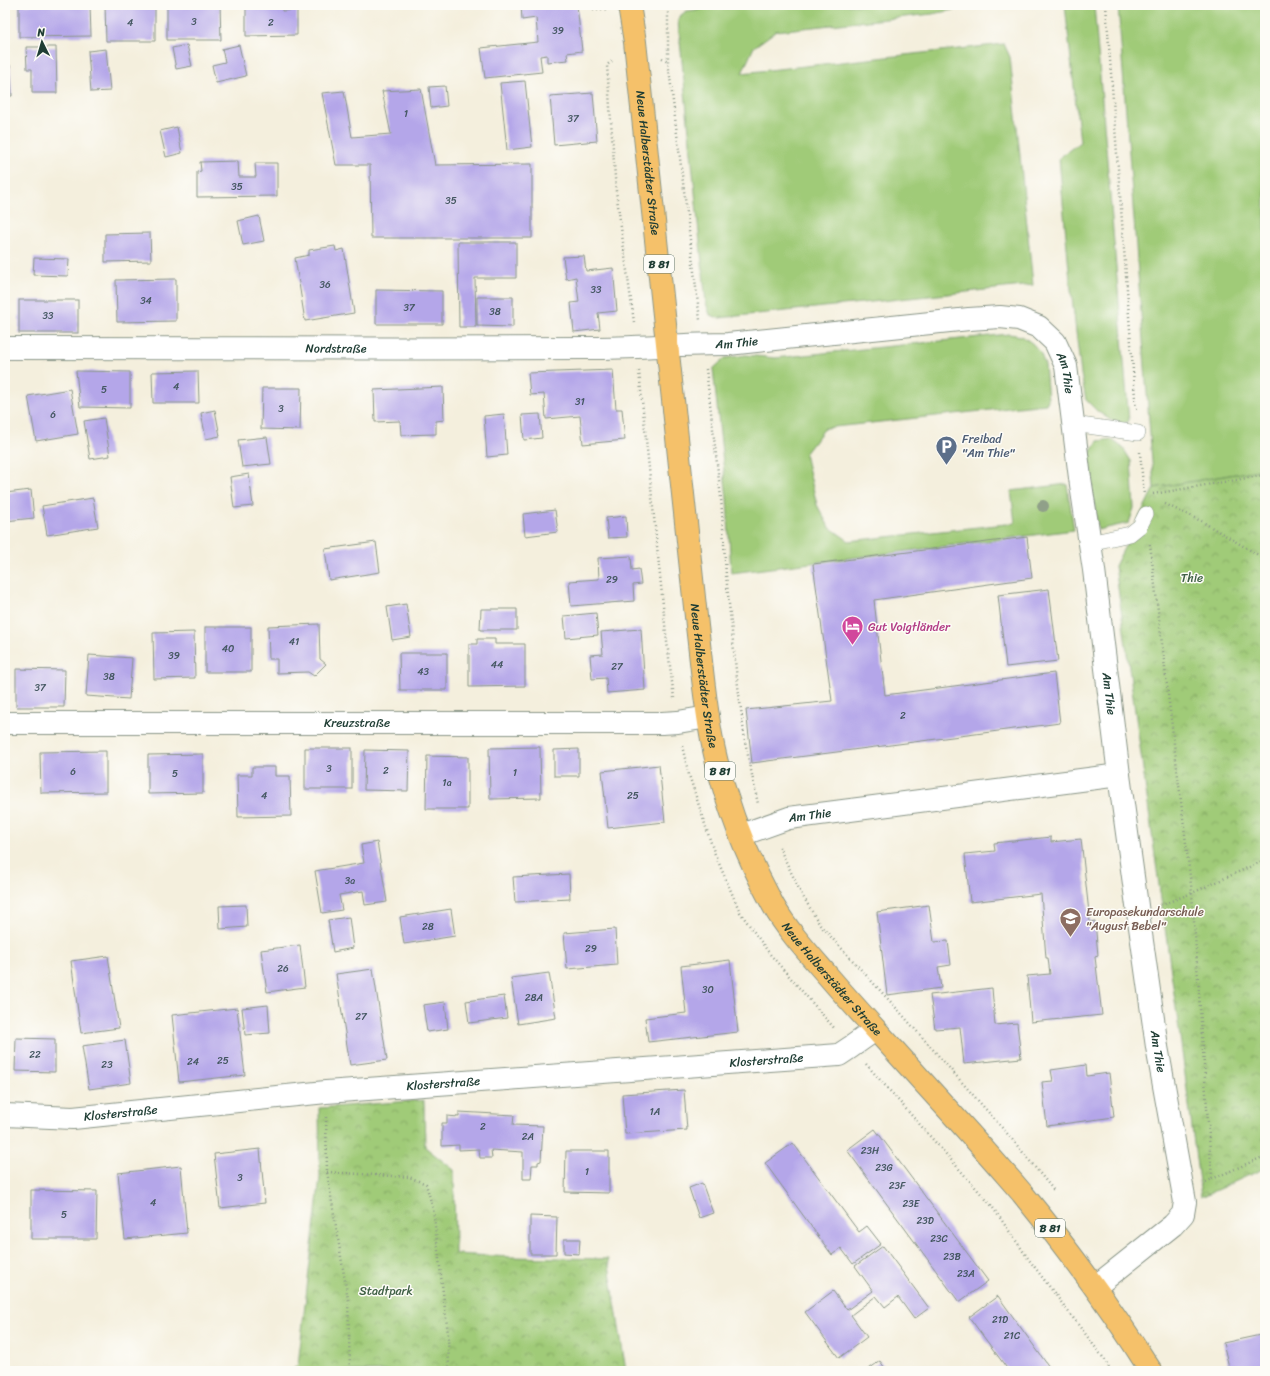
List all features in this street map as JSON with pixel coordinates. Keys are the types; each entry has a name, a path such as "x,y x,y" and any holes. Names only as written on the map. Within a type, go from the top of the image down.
{"main road":[{"name":"Neue Halberstädter Straße","path":"629,5 636,49 708,717 715,751 726,791 741,835 756,870 776,909 794,935 874,1030 922,1081 1021,1192 1095,1287 1128,1334 1151,1371"}],"street":[{"name":"Am Thie","path":"668,346 703,343 728,344 1000,317 1019,319 1039,327 1055,342 1066,366 1119,775 1157,1047 1185,1202 1182,1214 1173,1225 1095,1287"},
{"name":"Nordstraße","path":"5,348 415,349 637,348 668,346"},
{"name":"Kreuzstraße","path":"5,723 678,722 708,717"},
{"name":"Am Thie","path":"741,835 789,818 1119,775"},
{"name":"Klosterstraße","path":"5,1115 73,1118 326,1092 839,1055 852,1048 874,1030"}],"lane":[{"path":"1073,424 1138,433"},
{"path":"1090,544 1130,534 1140,526 1146,514"}],"path":[{"path":"675,5 668,8 668,61 721,498 726,575 736,670 745,740 758,805 801,893 820,925 899,1011 1012,1139 1058,1197"},
{"path":"1106,5 1138,433 1146,514 1192,893 1212,1179"},
{"path":"608,64 616,191 637,348 666,634 684,757 714,852 740,912 769,953 991,1205 1030,1261 1105,1360 1111,1371"},
{"path":"1152,494 1265,475"},
{"path":"1158,502 1201,521 1265,559"},
{"path":"1138,913 1192,893 1265,860"},
{"path":"326,1092 327,1172 348,1298 350,1371"},
{"path":"1183,1193 1265,1156"},
{"path":"327,1172 409,1177 426,1184 433,1209 448,1334 449,1371"}],"green space":[{"path":"729,5 979,5 932,14 776,31 754,47 742,73 1004,44 1010,57 1033,285 719,318 710,315 706,303 678,21 681,15 687,11"},
{"path":"1065,5 1094,5 1129,421 1123,424 1112,421 1097,411 1086,400 1081,374 1070,281 1059,158 1080,142"},
{"path":"1118,5 1265,5 1265,469 1154,488"},
{"path":"1009,334 1022,336 1033,344 1040,352 1045,365 1048,400 1046,404 825,428 805,454 817,505 829,527 849,541 1015,523 1011,491 1067,484 1074,530 731,573 727,499 713,369 725,358 746,355 775,358"},
{"path":"1111,439 1123,448 1131,461 1134,508 1129,523 1098,530 1088,462 1089,454 1098,441"},
{"name":"Thie","path":"1265,469 1265,1168 1201,1197 1115,566 1154,488"},
{"name":"Stadtpark","path":"424,1100 425,1147 454,1170 455,1254 608,1259 626,1371 291,1371 298,1365 320,1177 319,1108"}],"building":[{"path":"19,5 90,5 91,36 19,37"},
{"path":"105,5 155,5 155,41 106,41"},
{"path":"167,5 220,5 221,40 167,40"},
{"path":"246,5 282,5 282,11 297,10 297,35 246,36"},
{"path":"521,5 577,5 582,51 567,53 568,60 547,62 547,55 540,56 542,72 485,78 481,48 538,42 536,18 522,20"},
{"path":"187,45 192,66 176,69 172,48"},
{"path":"239,45 246,76 216,83 212,65 225,62 222,49"},
{"path":"26,47 56,47 57,93 32,93 32,69 27,69"},
{"path":"106,49 110,91 91,92 88,51"},
{"path":"5,65 10,65 12,96 5,96"},
{"path":"525,81 532,147 507,150 500,83"},
{"path":"445,86 447,106 431,108 429,87"},
{"path":"421,89 435,165 532,164 532,238 371,238 370,165 336,165 322,93 344,91 352,137 391,134 382,91"},
{"path":"593,93 597,141 554,145 550,96"},
{"path":"177,127 182,153 166,157 160,131"},
{"path":"238,161 239,177 256,177 255,163 277,163 277,196 197,197 197,172 201,171 200,162"},
{"path":"259,216 264,241 243,245 238,221"},
{"path":"150,233 151,261 105,262 105,234"},
{"path":"458,242 516,242 516,278 475,278 476,327 459,327"},
{"path":"335,246 336,251 344,249 354,313 305,321 295,258 309,255 309,250"},
{"path":"584,256 586,271 613,268 617,311 598,313 600,329 574,332 571,303 579,302 576,277 566,279 563,257"},
{"path":"34,258 69,259 68,276 33,275"},
{"path":"176,279 176,321 117,322 116,280"},
{"path":"376,290 442,291 442,324 376,324"},
{"path":"477,297 513,297 513,327 477,326"},
{"path":"19,300 78,300 78,333 19,333"},
{"path":"613,370 616,409 622,409 625,440 583,444 580,416 546,419 544,394 530,395 528,373"},
{"path":"76,371 130,372 130,408 80,407"},
{"path":"198,371 199,403 153,403 152,372"},
{"path":"443,387 444,420 436,421 436,434 401,435 400,421 375,422 374,390"},
{"path":"262,388 301,388 300,430 261,429"},
{"path":"70,389 78,434 36,441 28,396"},
{"path":"215,410 220,436 206,439 201,413"},
{"path":"504,414 507,455 487,457 484,416"},
{"path":"540,414 542,438 524,440 522,415"},
{"path":"104,418 110,456 90,459 84,421"},
{"path":"267,437 271,464 242,467 238,440"},
{"path":"249,474 253,506 234,508 230,477"},
{"path":"31,490 34,518 5,521 5,493"},
{"path":"93,498 98,527 47,535 42,506"},
{"path":"555,510 558,532 525,536 523,514"},
{"path":"626,516 627,537 608,538 606,518"},
{"path":"1027,537 1032,578 874,600 885,695 1054,673 1060,723 752,763 746,710 832,701 813,564"},
{"path":"376,542 380,572 329,580 325,549"},
{"path":"631,556 632,570 639,569 641,584 633,585 634,601 571,606 569,581 599,579 598,558"},
{"path":"1049,589 1058,661 1006,667 998,595"},
{"path":"406,604 411,637 392,640 387,607"},
{"path":"481,609 517,609 517,630 480,630"},
{"path":"596,613 598,635 566,638 564,616"},
{"path":"319,624 320,659 326,664 314,676 308,672 277,673 277,659 269,659 268,626"},
{"path":"205,627 251,627 251,672 205,672"},
{"path":"641,629 645,690 607,693 606,678 592,679 590,655 603,654 601,632"},
{"path":"194,632 195,678 154,679 153,633"},
{"path":"477,639 495,639 495,644 525,644 525,686 469,687 469,644 477,644"},
{"path":"399,653 447,653 447,690 400,690"},
{"path":"89,655 132,658 129,699 86,696"},
{"path":"16,669 65,670 64,707 16,707"},
{"path":"540,747 541,798 490,799 489,748"},
{"path":"305,748 352,748 352,789 305,789"},
{"path":"579,749 579,776 554,776 554,750"},
{"path":"365,750 409,751 408,791 364,790"},
{"path":"106,751 106,792 41,793 40,752"},
{"path":"203,754 203,793 148,794 148,755"},
{"path":"427,756 468,757 468,809 426,809"},
{"path":"659,765 665,822 608,828 602,771"},
{"path":"252,767 275,767 275,776 290,776 291,816 238,817 237,775 252,775"},
{"name":"Europasekundarschule \"August Bebel\"","path":"1051,837 1051,842 1081,839 1090,922 1095,921 1098,956 1095,957 1102,1015 1031,1022 1027,976 1050,974 1048,958 1046,958 1041,894 970,902 965,854 995,851 994,843"},
{"path":"377,842 387,902 365,905 363,891 339,895 342,910 322,913 315,871 364,863 361,845"},
{"path":"569,874 570,899 515,902 513,877"},
{"path":"246,905 247,927 220,929 219,906"},
{"path":"929,905 934,942 948,941 951,965 938,967 941,988 887,995 877,912"},
{"path":"451,909 455,936 404,944 400,917"},
{"path":"349,917 353,948 333,952 328,920"},
{"path":"615,929 617,965 567,969 564,933"},
{"path":"300,945 305,987 267,992 261,950"},
{"path":"108,956 119,1028 81,1033 71,961"},
{"path":"730,960 738,1032 648,1042 645,1018 686,1013 681,966"},
{"path":"373,969 387,1060 350,1065 336,974"},
{"path":"549,973 556,1018 518,1024 511,978"},
{"path":"992,988 995,1025 1017,1023 1021,1058 964,1064 960,1027 935,1029 930,995"},
{"path":"504,996 507,1018 469,1023 466,1001"},
{"path":"445,1002 448,1029 427,1032 423,1005"},
{"path":"268,1005 270,1033 245,1035 242,1008"},
{"path":"237,1008 245,1075 179,1082 172,1015"},
{"path":"16,1038 55,1039 55,1072 15,1071"},
{"path":"125,1040 131,1083 89,1089 82,1046"},
{"path":"1086,1065 1087,1076 1109,1073 1114,1117 1047,1126 1042,1082 1053,1081 1051,1070"},
{"path":"684,1090 687,1130 625,1134 622,1094"},
{"path":"459,1112 514,1115 513,1125 543,1126 541,1161 538,1162 538,1165 532,1165 531,1179 523,1179 523,1152 491,1150 492,1158 480,1158 479,1149 459,1150 459,1145 442,1146 442,1123 447,1123 447,1116 459,1117"},
{"path":"875,1129 988,1281 959,1302 847,1150"},
{"path":"793,1143 859,1232 867,1226 881,1244 853,1264 841,1248 832,1255 765,1163"},
{"path":"260,1149 265,1203 220,1208 214,1154"},
{"path":"566,1151 609,1151 609,1193 565,1192"},
{"path":"181,1166 187,1233 125,1239 118,1173"},
{"path":"702,1183 713,1213 699,1218 689,1188"},
{"path":"31,1190 97,1191 96,1239 31,1239"},
{"path":"530,1216 557,1217 556,1254 530,1254"},
{"path":"564,1239 580,1239 579,1254 564,1253"},
{"path":"883,1246 929,1308 914,1319 898,1297 885,1307 876,1296 851,1315 867,1337 839,1358 805,1312 833,1291 847,1310 873,1291 855,1266"},
{"path":"998,1296 1052,1371 1009,1371 969,1317"},
{"path":"1265,1334 1265,1371 1230,1371 1223,1343"},
{"path":"880,1361 887,1371 866,1371"}],"place":[{"name":"Freibad \"Am Thie\"","path":"947,466"},
{"name":"Gut Voigtländer","path":"852,646"},
{"name":"Europasekundarschule \"August Bebel\"","path":"1070,938"}]}
